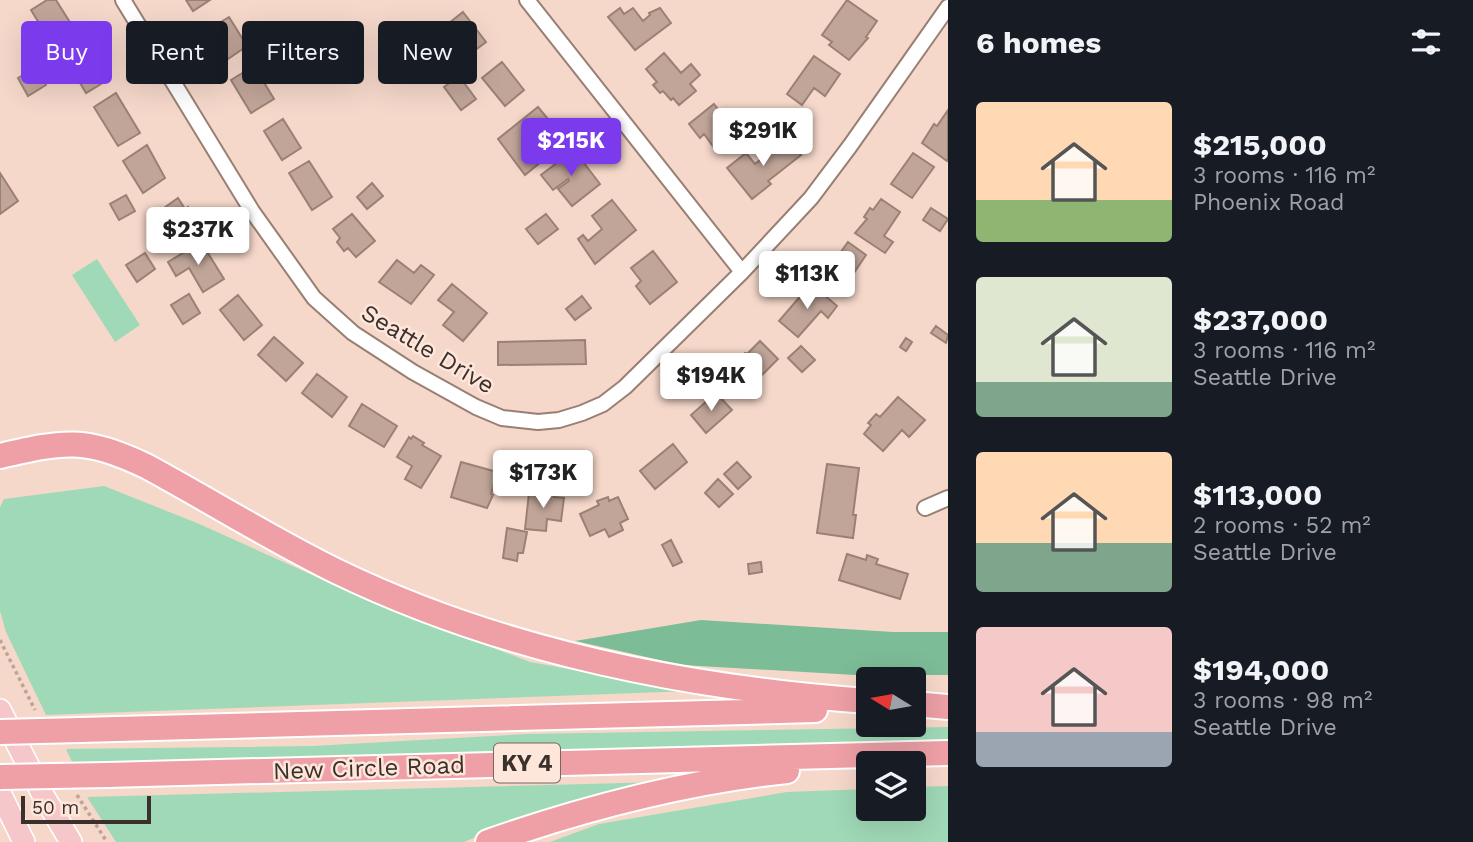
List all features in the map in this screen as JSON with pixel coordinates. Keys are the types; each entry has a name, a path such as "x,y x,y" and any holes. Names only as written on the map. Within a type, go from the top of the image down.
{"highway":[{"path":"0,456 56,443 99,447 167,477 335,570 445,617 643,673 798,696 856,700"},
{"path":"0,468 39,447"},
{"path":"926,706 948,707"},
{"name":"New Circle Road","path":"0,732 856,709"},
{"path":"488,842 577,814 680,788 750,775 948,754"},
{"name":"New Circle Road","path":"0,777 948,754"}],"main road":[{"path":"0,710 43,795 71,842"},
{"path":"0,793 24,842"}],"street":[{"name":"Seattle Drive","path":"123,0 253,211 314,298 353,333 413,372 476,407 502,418 538,422 559,420 603,404 625,387 742,272 811,198 948,7"},
{"path":"527,0 742,272"},
{"path":"925,508 948,498"}],"green space":[{"path":"97,259 140,325 115,342 72,275"},
{"path":"104,486 197,523 368,600 530,662 691,691 46,715 6,632 0,611 0,507 4,499"},
{"path":"701,620 893,632 948,632 948,675 926,675 926,667 856,667 855,675 682,665 575,641"},
{"path":"926,727 948,727 948,743 74,766 66,749 313,746 526,734 856,729 856,737 926,737"},
{"path":"663,782 498,828 464,842 116,842 87,797"},
{"path":"948,786 948,842 550,842 599,824 787,792 856,789 856,821 926,821 926,787"}],"building":[{"path":"47,0 56,0 69,21 38,21 31,10"},
{"path":"186,0 210,0 193,11"},
{"path":"847,0 877,21 866,37 868,38 849,60 829,45 832,42 822,35"},
{"path":"620,8 624,14 633,8 643,21 649,13 660,8 671,23 635,50 608,17"},
{"path":"463,12 470,21 452,21"},
{"path":"229,17 242,38 242,49 228,59 228,21 222,21"},
{"path":"477,30 486,42 477,49"},
{"path":"664,53 681,73 691,64 700,75 690,84 696,91 679,105 663,91 660,93 653,85 657,82 646,69"},
{"path":"814,56 840,74 825,96 814,88 802,105 787,94"},
{"path":"502,62 524,90 505,106 482,78"},
{"path":"242,73 242,84 265,84 274,99 251,113 231,80"},
{"path":"21,84 45,84 46,85 28,96"},
{"path":"81,84 101,84 86,93"},
{"path":"448,84 465,84 476,99 461,110 444,87"},
{"path":"116,93 140,133 118,146 94,107"},
{"path":"714,104 742,139 726,152 720,145 715,149 704,134 700,138 689,124"},
{"path":"538,107 567,142 547,158 530,136 525,140 542,161 525,175 498,139"},
{"path":"948,110 947,161 922,143 934,124 937,126"},
{"path":"283,119 301,148 282,160 264,131"},
{"path":"787,138 801,155 768,181 771,184 752,199 727,168 746,153 755,164"},
{"path":"147,145 165,178 143,193 123,161"},
{"path":"574,150 600,184 572,206 558,189 569,181 568,179 553,190 541,175"},
{"path":"913,153 934,167 912,198 891,184"},
{"path":"309,161 332,197 312,210 289,173"},
{"path":"0,173 18,201 0,214"},
{"path":"372,183 383,196 367,209 357,197"},
{"path":"126,195 135,211 119,220 110,204"},
{"path":"178,198 185,209 188,207 197,225 174,239 157,213"},
{"path":"881,199 900,212 884,236 893,242 885,253 855,233 867,219 864,217 870,208 873,210"},
{"path":"612,200 636,230 595,264 578,239 583,235 588,241 602,229 592,216"},
{"path":"931,208 948,219 940,231 923,220"},
{"path":"352,214 375,241 356,257 348,248 344,251 337,242 340,238 333,229"},
{"path":"546,214 558,229 538,244 526,229"},
{"path":"201,242 224,279 203,292 189,268 176,276 168,262"},
{"path":"848,242 866,255 845,286 826,273"},
{"path":"653,251 677,282 650,304 636,286 641,281 631,268"},
{"path":"145,253 155,269 137,282 126,265"},
{"path":"397,260 414,273 421,265 434,275 411,304 379,282"},
{"path":"452,284 487,313 463,341 443,325 454,312 438,300"},
{"path":"816,288 837,306 828,318 821,311 798,337 779,321 804,292 809,296"},
{"path":"189,294 200,313 183,324 171,305"},
{"path":"238,295 262,325 244,340 220,310"},
{"path":"582,296 591,308 575,320 566,309"},
{"path":"936,326 948,335 946,343 931,333"},
{"path":"274,337 303,363 286,381 258,355"},
{"path":"906,338 912,342 906,351 900,347"},
{"path":"585,340 586,364 498,365 498,342"},
{"path":"760,341 778,359 739,398 721,380 745,353"},
{"path":"801,346 815,360 802,372 788,358"},
{"path":"317,374 347,397 332,417 302,393"},
{"path":"716,393 732,410 706,433 691,415"},
{"path":"898,397 925,420 909,437 902,430 883,451 864,434 871,425 868,423 876,414 880,417"},
{"path":"362,404 397,426 384,447 349,426"},
{"path":"413,436 441,456 421,488 405,479 412,466 397,457 409,437 411,439"},
{"path":"673,444 687,462 655,489 640,471"},
{"path":"461,462 497,472 491,494 493,495 487,508 451,497"},
{"path":"737,462 751,477 738,489 724,474"},
{"path":"827,464 859,468 853,538 817,533"},
{"path":"718,479 733,494 719,507 705,493"},
{"path":"541,490 555,491 554,497 564,498 561,521 547,519 546,531 525,529 529,493 540,495"},
{"path":"608,497 609,501 618,497 628,519 620,523 623,530 609,537 605,529 590,536 580,514 599,505 597,501"},
{"path":"507,528 527,532 523,553 518,553 517,561 503,558"},
{"path":"671,540 682,562 673,566 662,545"},
{"path":"847,554 866,560 867,555 878,559 876,564 908,574 900,599 839,580"},
{"path":"761,562 762,572 749,574 748,564"}]}
